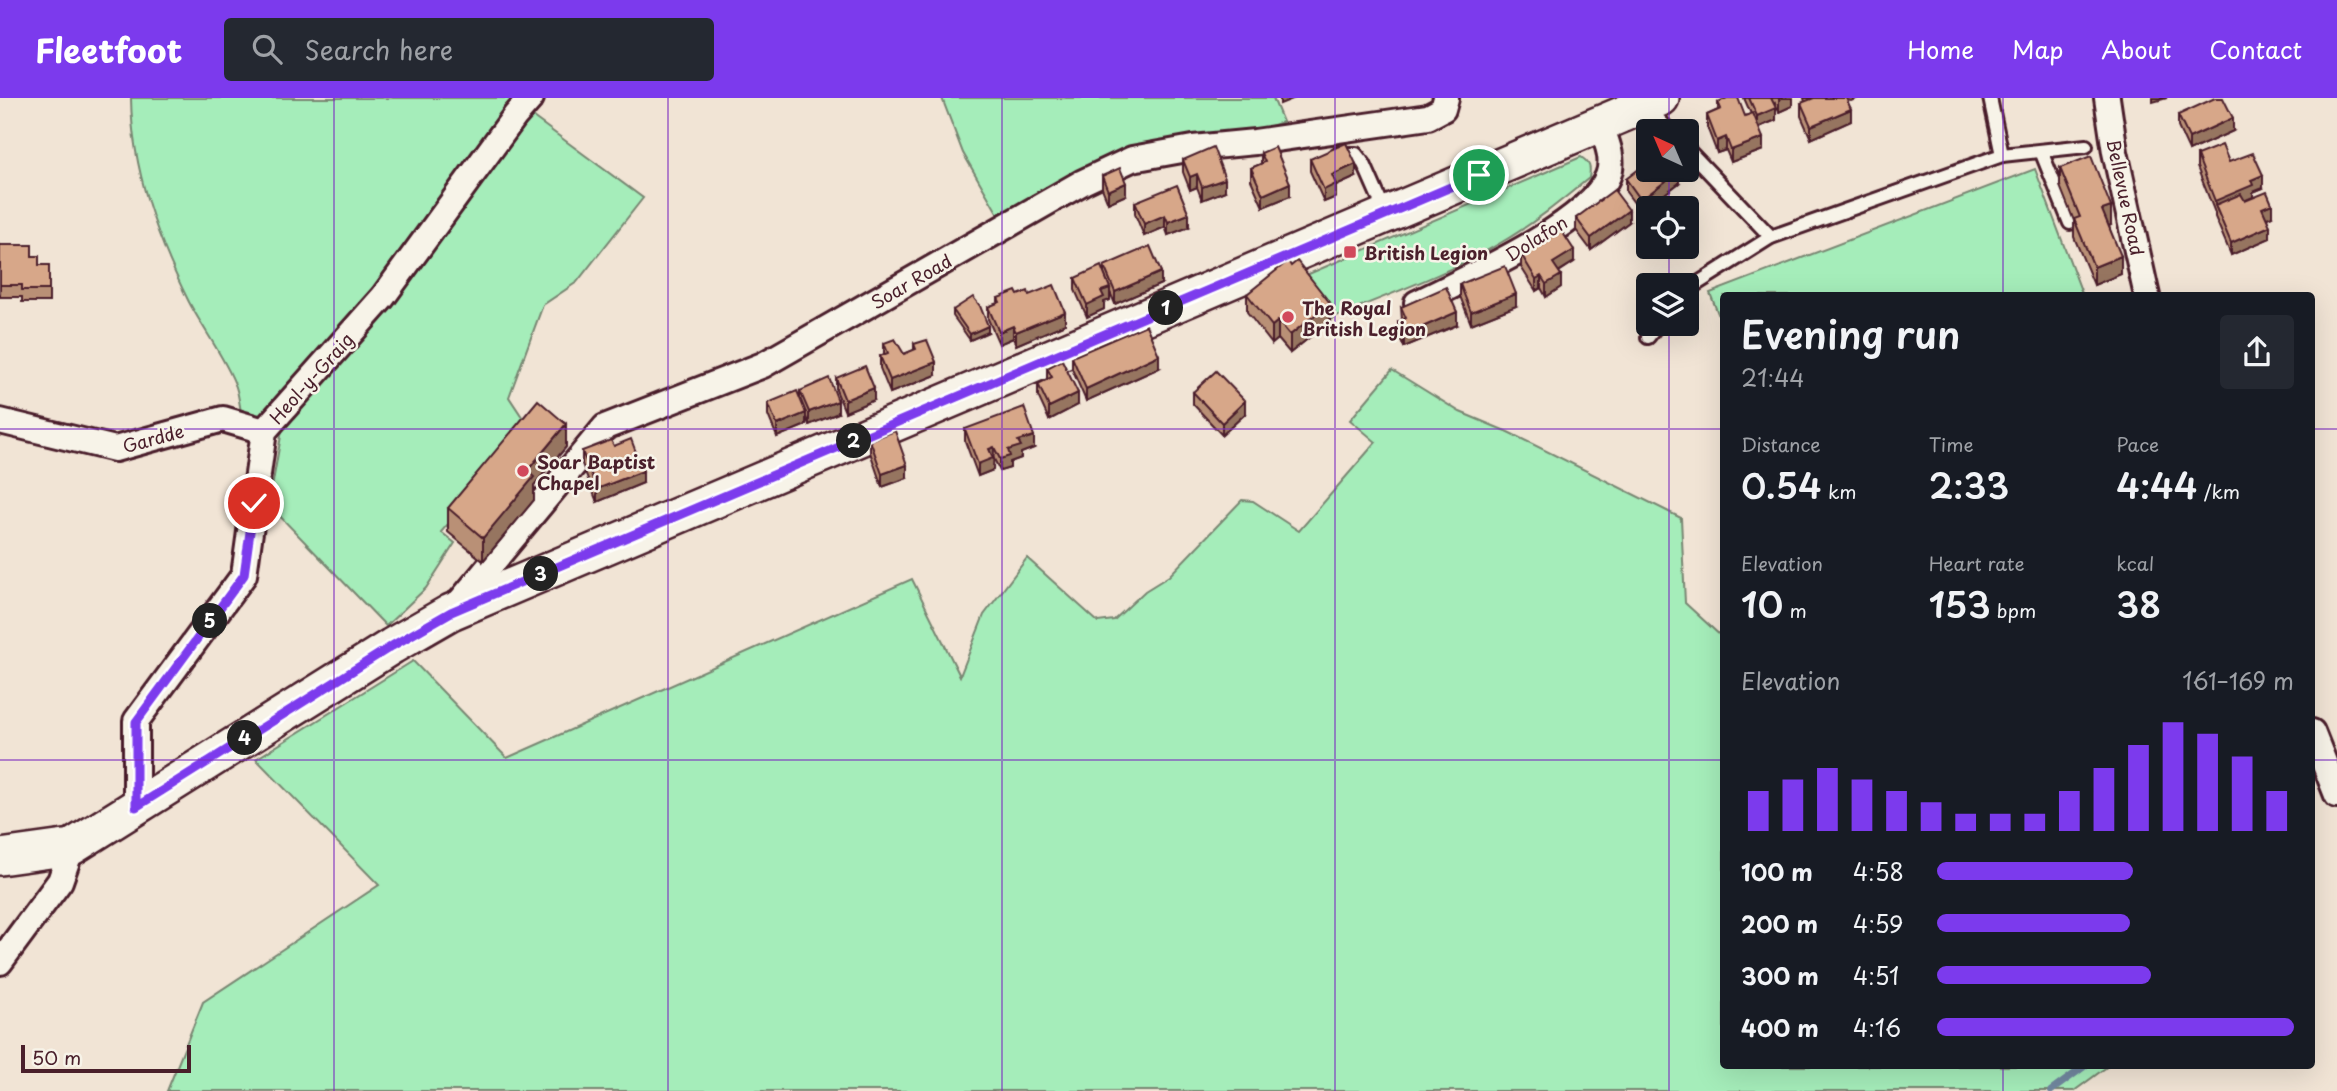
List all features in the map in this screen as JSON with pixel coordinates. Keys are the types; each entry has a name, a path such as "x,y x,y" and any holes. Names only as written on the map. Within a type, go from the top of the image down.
{"main road":[{"path":"0,857 72,847 392,646 451,612 1653,102"}],"street":[{"name":"Heol-y-Graig","path":"136,807 136,722 244,575 264,431 389,302 515,116 531,98"},
{"name":"Soar Road","path":"451,612 605,427 763,365 1083,182 1132,159 1193,148 1255,142 1428,117 1443,109 1446,98"},
{"name":"Bellevue Road","path":"2107,98 2115,152 2146,292"},
{"name":"Dolafon","path":"1404,310 1515,252 1562,224 1597,196 1609,174 1610,152 1600,124"},
{"name":"Gardde","path":"0,421 115,449 223,419 264,431"},
{"path":"2315,740 2337,795"},
{"path":"0,962 60,881 72,847"}],"lane":[{"path":"1990,98 2001,155"},
{"path":"1653,102 1663,119"},
{"path":"1699,283 1772,237 2001,155 2087,146"},
{"path":"2040,151 2070,223"},
{"path":"1320,160 1342,153 1356,153 1364,164 1386,215"},
{"path":"1699,161 1772,237"}],"green space":[{"path":"131,98 517,98 374,292 260,420 242,418 232,377 189,302 167,253 141,177 132,125"},
{"path":"942,98 1273,98 1283,122 1069,181 998,214 963,153"},
{"path":"529,114 643,198 577,282 543,305 509,397 530,429 441,532 455,543 426,588 386,626 269,505 282,430 394,299"},
{"path":"1581,157 1589,166 1589,178 1513,235 1462,264 1330,321 1297,279"},
{"path":"2035,169 2081,292 1720,292 1720,319 1710,293"},
{"path":"1392,370 1460,412 1508,432 1681,518 1685,603 1720,635 1720,1069 2104,1069 2074,1091 167,1091 203,1002 379,885 256,759 413,661 507,758 912,579 960,676 984,615 1027,558 1098,622 1114,620 1145,591 1169,576 1242,500 1253,501 1299,531 1376,442 1350,420"}],"building":[{"path":"1727,98 1738,98 1745,116 1753,113 1763,138 1731,150 1726,137 1717,141 1707,115 1721,109 1718,102"},
{"path":"1749,98 1771,98 1776,108 1757,116"},
{"path":"1814,98 1846,98 1851,109 1811,126 1801,103"},
{"path":"2215,98 2223,98 2233,118 2189,138 2178,115"},
{"path":"1346,143 1356,164 1332,175 1336,184 1324,190 1310,159"},
{"path":"2222,145 2229,162 2253,153 2263,175 2251,180 2253,185 2215,201 2197,155"},
{"path":"1213,147 1225,179 1202,187 1197,174 1190,177 1183,160"},
{"path":"1275,147 1290,183 1263,195 1251,168 1265,162 1261,153"},
{"path":"2091,156 2111,207 2102,210 2121,256 2094,267 2074,219 2080,217 2060,168"},
{"path":"1120,168 1126,183 1108,191 1102,176"},
{"path":"1636,171 1636,182 1665,182 1646,196 1638,196 1626,179"},
{"path":"1177,185 1189,214 1168,222 1165,215 1144,224 1135,202"},
{"path":"1614,190 1629,210 1591,238 1576,218"},
{"path":"2267,192 2272,204 2262,208 2270,226 2231,243 2215,205 2241,194 2245,201"},
{"path":"1561,230 1574,250 1553,263 1561,275 1546,284 1541,276 1536,279 1521,254"},
{"path":"0,245 32,245 32,256 39,256 39,265 49,265 49,290 22,290 22,285 0,285"},
{"path":"1150,246 1161,272 1115,292 1104,266"},
{"path":"1288,261 1291,266 1297,261 1330,303 1290,335 1278,321 1272,326 1247,294"},
{"path":"1101,266 1110,288 1101,291 1104,297 1087,305 1075,278"},
{"path":"1505,266 1516,294 1471,312 1460,284"},
{"path":"1054,285 1065,312 1016,332 1013,326 999,332 988,307 1000,302 998,298 1016,291 1018,295 1028,291 1029,295"},
{"path":"1446,287 1457,312 1404,335 1398,322 1406,318 1401,307"},
{"path":"973,297 988,326 970,334 953,310"},
{"path":"1146,325 1159,355 1086,389 1072,357"},
{"path":"895,339 904,354 916,349 914,344 927,340 936,362 890,380 880,356 888,353 884,343"},
{"path":"1062,360 1078,393 1049,407 1038,384 1052,377 1047,368"},
{"path":"865,366 874,388 845,400 836,378"},
{"path":"1216,371 1245,401 1222,423 1193,392"},
{"path":"829,378 838,401 809,412 800,391"},
{"path":"797,391 806,413 777,425 768,403"},
{"path":"538,400 566,424 527,471 534,477 483,538 448,508"},
{"path":"1024,407 1034,436 1018,441 1021,446 1008,450 1010,456 1000,459 994,447 989,449 993,458 978,464 965,429"},
{"path":"895,431 907,465 882,474 870,440"},
{"path":"631,439 643,471 597,489 582,451 611,440 614,446"}],"waterway":[{"path":"2051,1091 2081,1069"}],"place":[{"name":"British Legion","path":"1350,252"},
{"name":"The Royal British Legion","path":"1288,317"},
{"name":"Soar Baptist Chapel","path":"523,471"}],"route":[{"path":"254,503 244,575 136,722 136,807 392,646 451,612 1479,175"}]}
